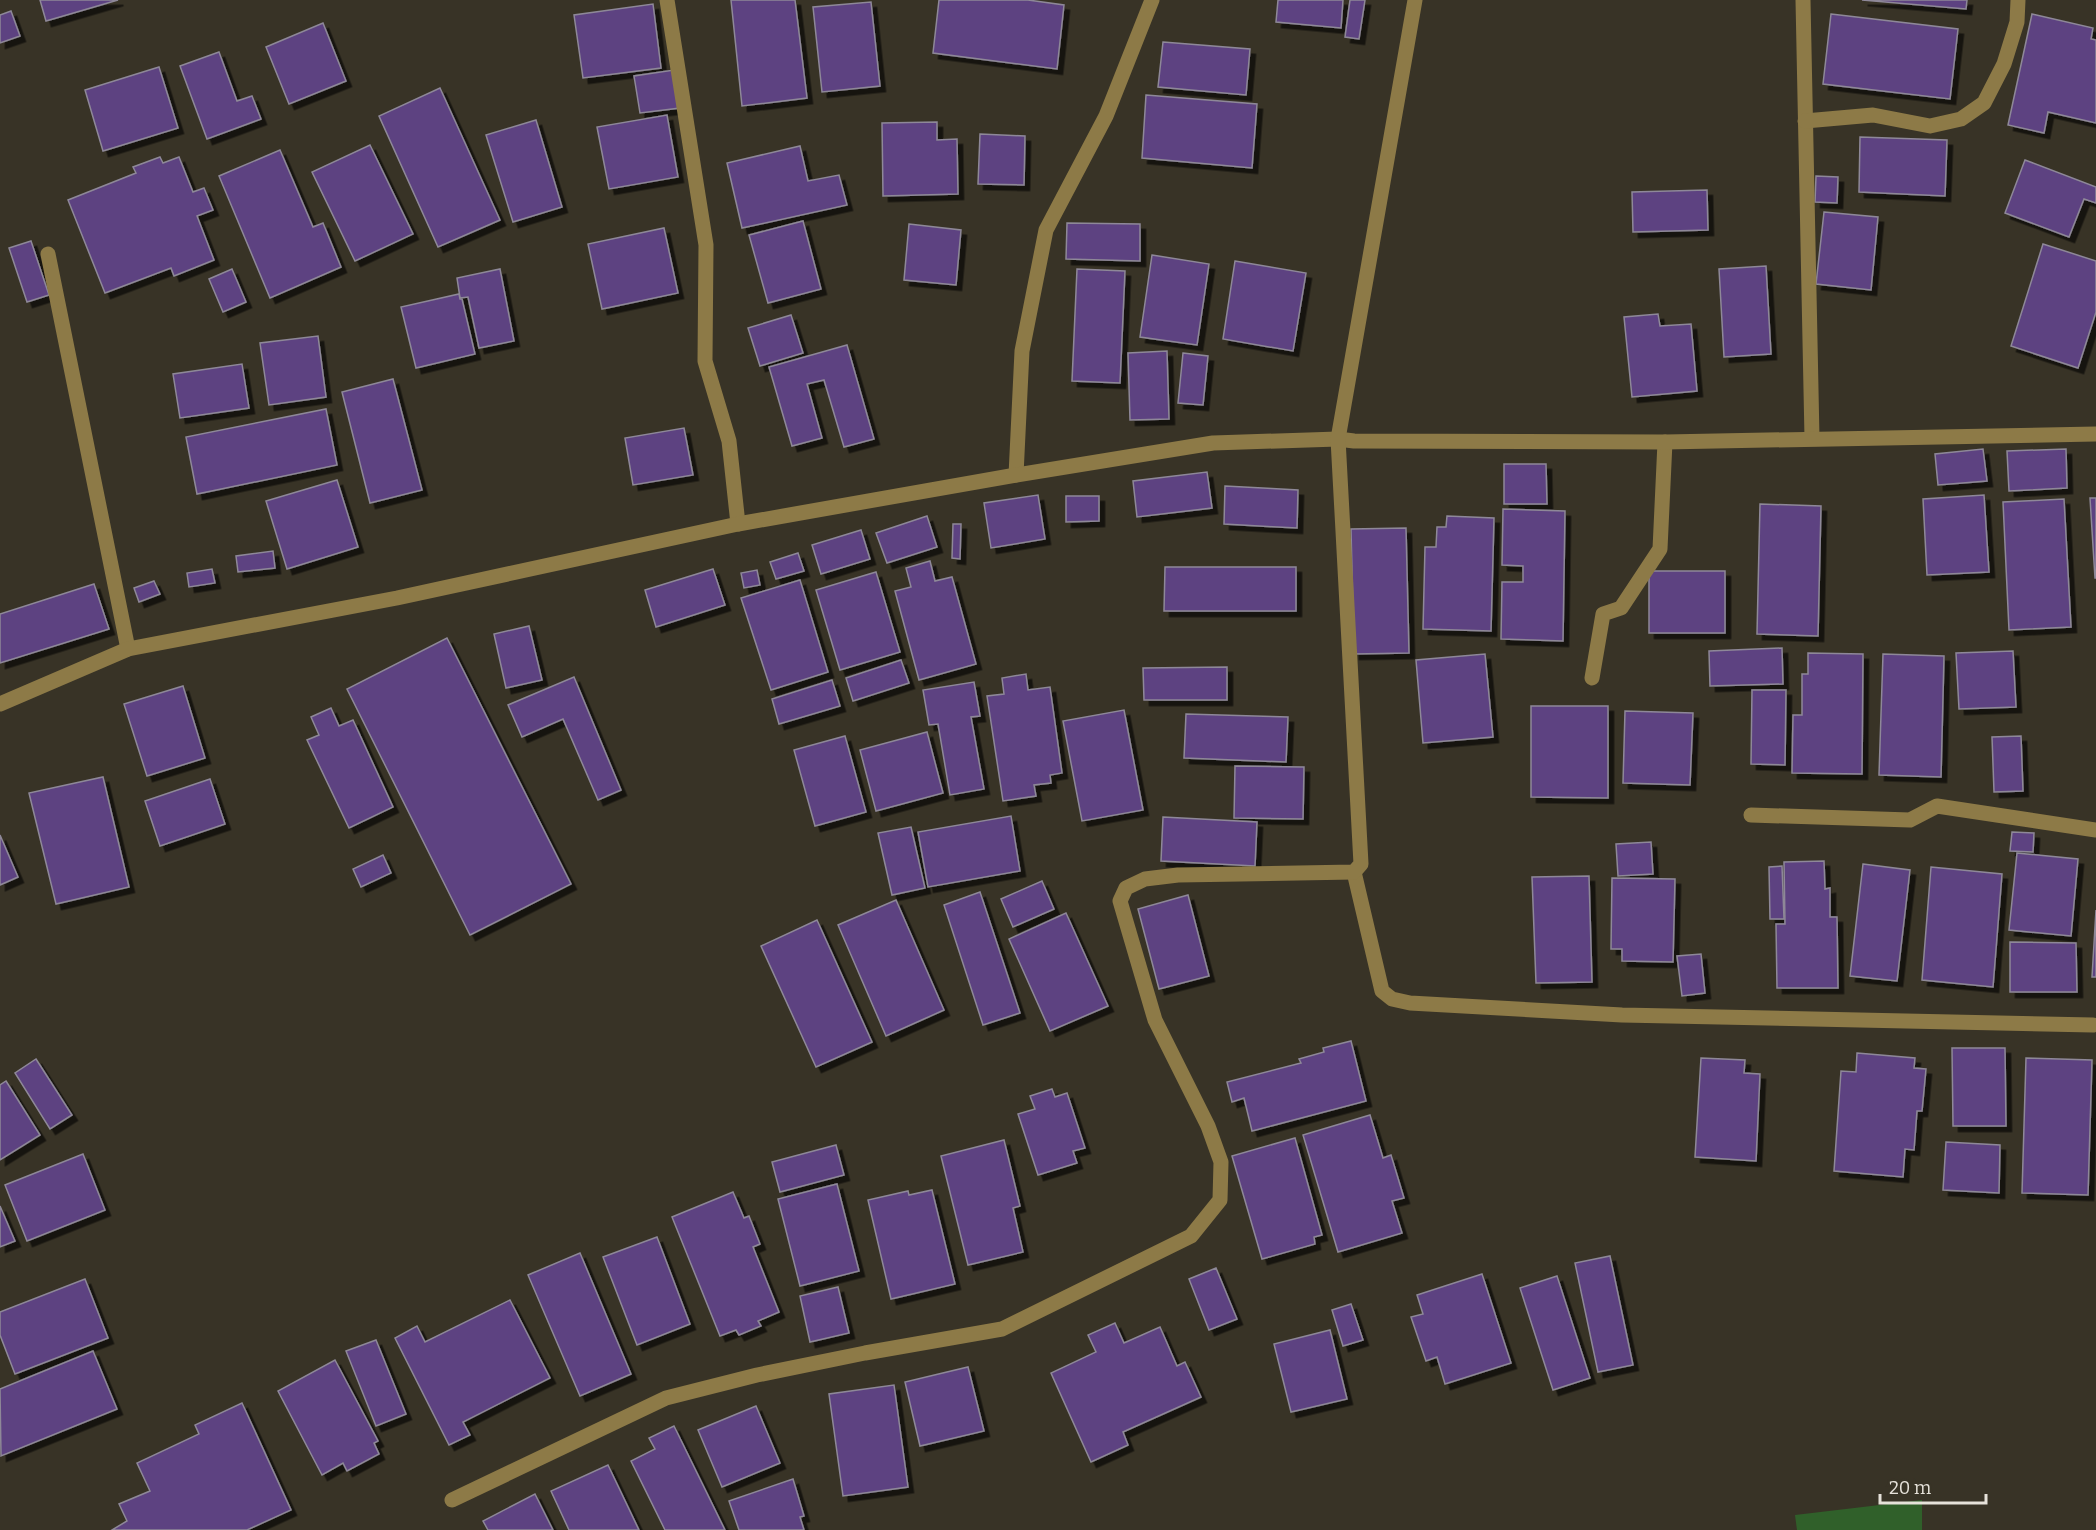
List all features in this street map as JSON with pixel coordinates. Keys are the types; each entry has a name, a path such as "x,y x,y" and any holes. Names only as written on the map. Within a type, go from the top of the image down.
{"street":[{"path":"667,0 706,245 705,361 729,441 738,524"},
{"path":"452,1500 666,1398 757,1375 1002,1329 1191,1236 1220,1200 1221,1162 1208,1126 1155,1020 1120,901 1126,888 1145,879 1178,875 1354,872 1361,864 1338,439 1415,0"},
{"path":"1803,0 1812,438"},
{"path":"1805,121 1873,115 1930,126 1961,119 1984,103 2004,64 2017,22 2018,0"},
{"path":"1016,475 1022,351 1046,230 1106,116 1149,1"},
{"path":"48,254 128,649"},
{"path":"0,704 128,649 397,598 738,524 1213,443 1338,439 1665,442 2096,434"},
{"path":"1592,678 1603,614 1621,608 1660,549 1665,442"},
{"path":"1751,815 1910,820 1937,806 2096,830"},
{"path":"1354,872 1382,991 1392,999 1410,1003 1622,1015 2093,1024"}],"green space":[{"path":"1922,1500 1922,1530 1797,1530 1795,1515"}],"building":[{"path":"40,0 118,0 46,21"},
{"path":"731,0 795,0 807,98 742,106"},
{"path":"939,0 1028,0 1064,5 1057,69 933,53"},
{"path":"1278,0 1343,0 1341,28 1276,22"},
{"path":"1350,0 1365,0 1359,39 1345,37"},
{"path":"1862,0 1967,0 1966,9"},
{"path":"871,2 880,86 822,92 813,7"},
{"path":"653,4 661,68 583,78 574,15"},
{"path":"11,11 20,36 0,43 0,15"},
{"path":"1831,14 1958,29 1950,99 1823,84"},
{"path":"2032,14 2093,28 2091,39 2096,40 2096,123 2048,112 2044,133 2008,125"},
{"path":"323,23 346,81 289,104 266,47"},
{"path":"1163,42 1250,49 1246,95 1158,87"},
{"path":"219,52 237,101 252,96 261,119 207,139 180,66"},
{"path":"159,67 178,128 103,151 85,90"},
{"path":"674,70 680,108 640,113 634,76"},
{"path":"440,88 500,220 438,247 379,116"},
{"path":"1146,95 1257,104 1252,168 1142,158"},
{"path":"667,115 678,177 609,189 597,127"},
{"path":"536,120 562,207 513,222 486,135"},
{"path":"937,122 937,140 957,139 958,194 883,196 882,123"},
{"path":"980,134 1025,136 1024,185 978,184"},
{"path":"1860,137 1947,140 1945,196 1859,192"},
{"path":"370,145 413,234 355,261 312,172"},
{"path":"800,146 808,181 839,175 847,205 742,228 727,163"},
{"path":"280,150 313,227 323,223 341,267 270,298 219,176"},
{"path":"160,157 163,163 179,157 193,192 204,188 213,210 197,216 214,260 174,276 171,268 105,293 68,200 136,173 133,167"},
{"path":"2025,160 2096,187 2096,203 2084,199 2069,237 2005,213"},
{"path":"1816,176 1838,177 1837,203 1815,202"},
{"path":"1707,190 1708,230 1633,232 1632,192"},
{"path":"1824,212 1878,217 1871,290 1816,284"},
{"path":"803,221 821,289 768,303 749,235"},
{"path":"1067,223 1140,224 1140,261 1066,259"},
{"path":"909,224 961,230 956,285 904,280"},
{"path":"664,228 678,293 602,309 588,244"},
{"path":"31,241 49,295 27,302 9,248"},
{"path":"2043,244 2096,261 2096,312 2078,368 2011,346"},
{"path":"1152,255 1209,264 1197,345 1140,337"},
{"path":"1235,261 1306,273 1293,351 1223,339"},
{"path":"1766,266 1771,354 1724,357 1719,269"},
{"path":"232,269 246,302 223,312 209,279"},
{"path":"500,269 514,341 479,348 468,297 460,298 457,278"},
{"path":"1077,269 1125,271 1120,383 1072,381"},
{"path":"459,294 475,354 416,368 401,307"},
{"path":"1658,314 1660,326 1691,324 1697,391 1632,397 1624,317"},
{"path":"791,315 803,353 760,366 748,328"},
{"path":"318,336 326,397 269,405 260,343"},
{"path":"847,345 874,439 844,447 824,380 807,384 822,438 792,446 769,367"},
{"path":"1167,351 1169,419 1130,420 1128,353"},
{"path":"1183,353 1208,356 1203,405 1178,403"},
{"path":"242,364 249,408 180,418 173,374"},
{"path":"393,379 422,490 370,503 342,392"},
{"path":"326,409 337,465 197,494 186,437"},
{"path":"684,428 693,475 633,485 625,438"},
{"path":"1983,449 1987,481 1938,485 1935,454"},
{"path":"2066,449 2067,488 2009,491 2007,451"},
{"path":"1504,464 1546,464 1547,504 1504,504"},
{"path":"1207,472 1212,508 1137,517 1133,481"},
{"path":"337,480 358,547 287,569 266,501"},
{"path":"1225,486 1298,490 1297,528 1224,524"},
{"path":"1038,495 1045,539 991,548 984,503"},
{"path":"1984,495 1989,572 1927,575 1923,499"},
{"path":"1066,496 1099,496 1099,521 1066,522"},
{"path":"2090,498 2096,498 2096,578 2095,578"},
{"path":"2064,499 2071,627 2009,630 2003,502"},
{"path":"1760,504 1821,506 1818,636 1757,634"},
{"path":"1503,509 1565,511 1563,641 1501,639 1502,582 1523,582 1523,566 1502,565"},
{"path":"927,516 937,547 887,563 876,533"},
{"path":"1447,516 1494,518 1491,631 1423,629 1425,547 1436,547 1437,527 1446,527"},
{"path":"953,524 961,524 960,559 952,558"},
{"path":"1406,528 1409,653 1354,654 1351,529"},
{"path":"861,530 870,559 821,574 812,545"},
{"path":"273,551 275,568 238,572 236,556"},
{"path":"798,553 804,571 776,579 770,562"},
{"path":"930,561 935,581 952,577 976,664 919,680 895,591 911,587 906,568"},
{"path":"1165,567 1296,567 1296,611 1164,611"},
{"path":"212,569 215,583 189,587 187,573"},
{"path":"713,569 725,605 656,627 645,590"},
{"path":"757,570 760,585 744,588 741,573"},
{"path":"1649,571 1725,571 1725,633 1649,633"},
{"path":"876,572 900,652 840,670 816,590"},
{"path":"800,580 828,672 771,690 741,598"},
{"path":"154,581 160,594 139,602 134,588"},
{"path":"94,584 109,629 0,663 0,614"},
{"path":"529,626 542,680 506,688 494,634"},
{"path":"447,638 571,884 470,935 347,689"},
{"path":"1782,648 1783,684 1710,686 1709,651"},
{"path":"2013,651 2016,707 1959,709 1956,653"},
{"path":"1808,653 1863,654 1862,774 1792,773 1793,715 1802,715 1802,674 1808,674"},
{"path":"1485,654 1493,737 1423,743 1416,660"},
{"path":"1883,654 1944,656 1941,777 1879,775"},
{"path":"901,660 909,683 853,701 846,678"},
{"path":"1227,667 1227,700 1144,700 1143,668"},
{"path":"1026,674 1028,690 1050,687 1062,773 1050,775 1051,783 1034,785 1036,796 1003,801 987,696 1004,694 1002,678"},
{"path":"574,677 621,790 598,800 563,719 522,737 508,705"},
{"path":"832,680 840,706 779,724 772,699"},
{"path":"974,682 980,716 971,717 984,789 950,795 938,724 929,725 923,690"},
{"path":"183,686 205,758 147,776 124,704"},
{"path":"1752,690 1786,690 1785,765 1751,764"},
{"path":"1531,706 1608,706 1608,798 1531,797"},
{"path":"331,708 339,726 353,720 393,807 349,828 307,740 319,735 311,717"},
{"path":"1124,710 1143,810 1082,821 1063,721"},
{"path":"1625,711 1693,713 1690,785 1623,783"},
{"path":"1186,714 1288,717 1286,762 1184,758"},
{"path":"927,732 943,793 876,811 860,750"},
{"path":"845,736 866,812 815,826 794,750"},
{"path":"2021,736 2023,791 1994,792 1992,737"},
{"path":"1235,766 1304,767 1303,819 1234,818"},
{"path":"103,777 129,887 56,904 29,793"},
{"path":"210,779 225,824 160,846 145,801"},
{"path":"1011,816 1020,871 928,887 918,832"},
{"path":"1163,817 1257,822 1255,866 1161,861"},
{"path":"911,827 925,888 892,895 878,833"},
{"path":"2012,832 2034,833 2033,852 2010,851"},
{"path":"0,835 18,877 0,885"},
{"path":"1651,842 1653,874 1618,876 1616,844"},
{"path":"2017,853 2078,859 2071,936 2009,930"},
{"path":"383,855 391,873 361,887 353,869"},
{"path":"1824,861 1825,889 1830,888 1830,917 1837,917 1838,988 1777,988 1776,924 1785,924 1784,862"},
{"path":"1863,864 1910,870 1897,981 1850,976"},
{"path":"1782,866 1784,919 1770,919 1769,867"},
{"path":"1931,867 2002,874 1993,987 1922,980"},
{"path":"1589,876 1592,982 1536,983 1532,877"},
{"path":"1612,878 1675,879 1673,962 1622,961 1622,949 1611,949"},
{"path":"1042,881 1054,909 1013,927 1001,899"},
{"path":"980,892 1020,1013 983,1025 944,905"},
{"path":"1188,895 1209,976 1159,989 1138,909"},
{"path":"896,900 944,1010 886,1036 838,925"},
{"path":"2096,910 2096,977 2092,977"},
{"path":"1066,913 1108,1006 1050,1031 1009,939"},
{"path":"817,920 872,1042 816,1067 761,946"},
{"path":"2010,942 2076,943 2077,992 2010,992"},
{"path":"1701,954 1705,993 1682,996 1677,956"},
{"path":"1351,1041 1366,1101 1252,1131 1244,1098 1232,1102 1227,1082 1301,1063 1299,1059 1324,1052 1323,1048"},
{"path":"1952,1048 2005,1048 2006,1126 1953,1126"},
{"path":"1857,1053 1915,1058 1914,1068 1926,1069 1922,1111 1917,1111 1914,1150 1905,1149 1903,1177 1834,1171 1841,1071 1856,1072"},
{"path":"1701,1058 1745,1060 1744,1073 1760,1074 1756,1161 1695,1157"},
{"path":"2026,1058 2092,1060 2088,1195 2022,1193"},
{"path":"36,1059 72,1115 50,1129 15,1073"},
{"path":"6,1081 40,1135 0,1160 0,1085"},
{"path":"1052,1089 1055,1097 1067,1093 1085,1148 1073,1151 1077,1163 1038,1175 1018,1114 1035,1109 1030,1096"},
{"path":"1370,1115 1383,1158 1391,1155 1404,1198 1392,1201 1402,1233 1338,1252 1303,1135"},
{"path":"1295,1138 1322,1235 1314,1237 1315,1244 1262,1259 1232,1156"},
{"path":"1004,1140 1020,1206 1013,1208 1023,1252 968,1265 941,1156"},
{"path":"1946,1142 2000,1145 1999,1193 1943,1190"},
{"path":"836,1145 844,1175 780,1192 772,1162"},
{"path":"83,1154 105,1210 27,1241 5,1185"},
{"path":"837,1184 859,1271 800,1286 778,1199"},
{"path":"932,1190 955,1284 891,1299 868,1200 908,1191 909,1195"},
{"path":"733,1192 744,1218 749,1216 760,1244 753,1247 779,1312 758,1321 761,1326 739,1335 736,1330 720,1336 672,1217"},
{"path":"0,1206 15,1241 0,1247"},
{"path":"657,1237 690,1324 637,1345 603,1257"},
{"path":"580,1253 631,1374 580,1396 528,1275"},
{"path":"1610,1256 1633,1365 1598,1372 1575,1263"},
{"path":"1216,1268 1237,1319 1209,1330 1189,1279"},
{"path":"1482,1274 1511,1363 1445,1384 1437,1357 1426,1361 1411,1317 1423,1314 1417,1295"},
{"path":"1557,1276 1590,1378 1553,1390 1520,1288"},
{"path":"85,1279 108,1338 15,1374 0,1335 0,1312"},
{"path":"838,1287 849,1333 810,1342 800,1296"},
{"path":"510,1300 550,1378 463,1422 470,1435 449,1445 395,1338 417,1326 425,1342"},
{"path":"1351,1304 1363,1340 1343,1346 1332,1310"},
{"path":"1115,1323 1124,1343 1160,1327 1177,1366 1185,1362 1201,1397 1123,1432 1128,1445 1091,1462 1051,1373 1096,1352 1088,1335"},
{"path":"1330,1330 1347,1399 1291,1412 1274,1344"},
{"path":"376,1340 406,1414 376,1426 346,1351"},
{"path":"93,1351 117,1409 1,1456 0,1389"},
{"path":"335,1360 378,1441 374,1443 379,1454 347,1471 343,1463 322,1475 278,1391"},
{"path":"968,1367 984,1431 920,1446 905,1382"},
{"path":"894,1385 908,1487 843,1496 829,1394"},
{"path":"242,1403 291,1510 247,1530 112,1530 127,1521 119,1504 150,1491 137,1463 199,1434 195,1425"},
{"path":"756,1406 780,1463 722,1487 698,1430"},
{"path":"674,1426 725,1530 665,1530 631,1461 655,1449 649,1438"},
{"path":"608,1465 639,1530 569,1530 551,1491"},
{"path":"793,1479 804,1516 800,1517 804,1530 739,1530 729,1501"},
{"path":"535,1494 553,1530 488,1530 483,1521"}]}
